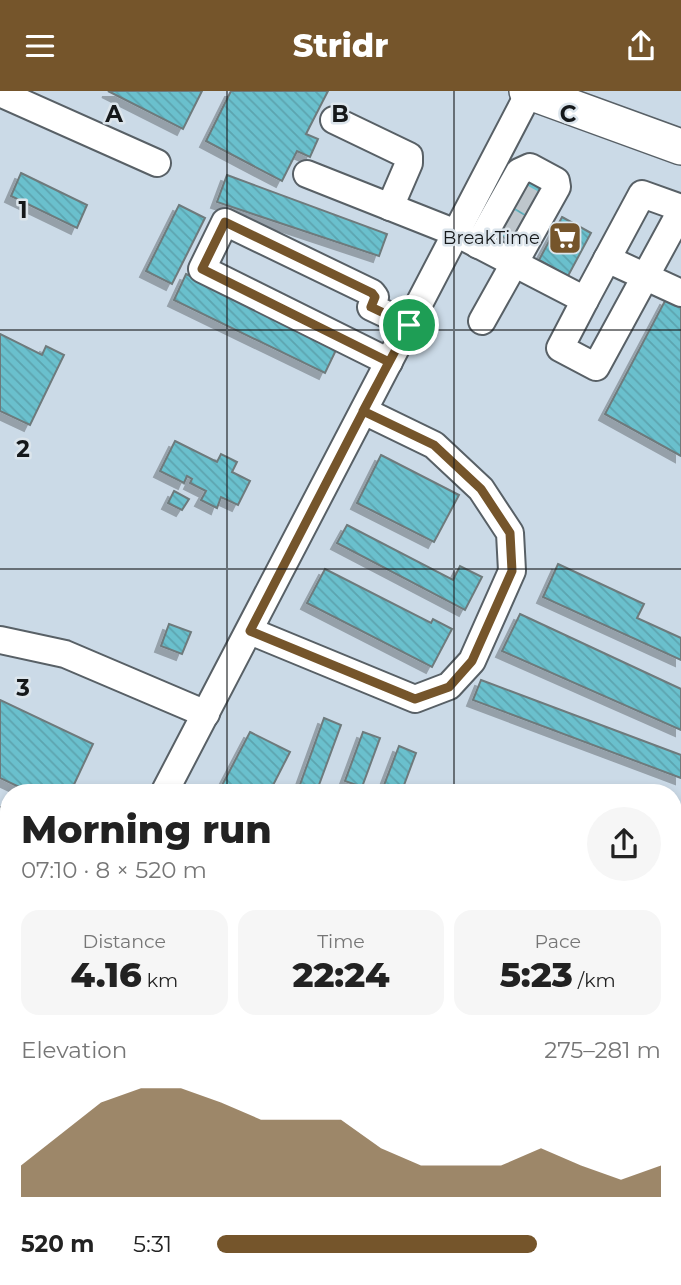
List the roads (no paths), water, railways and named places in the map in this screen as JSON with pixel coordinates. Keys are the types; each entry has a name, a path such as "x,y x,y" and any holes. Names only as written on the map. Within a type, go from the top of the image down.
{"main road":[{"path":"529,91 681,147"}],"street":[{"path":"169,784 409,325 467,239 529,91"},
{"path":"0,93 157,163"},
{"path":"334,120 409,156 409,163 390,207"},
{"path":"467,239 499,216 519,172 530,167 556,181 557,187 529,232 482,321"},
{"path":"307,174 467,239 586,300"},
{"path":"642,194 681,210 596,367 560,348 607,258 642,194"},
{"path":"352,343 375,297 372,293 225,222 202,269 389,362"},
{"path":"607,258 681,293"},
{"path":"371,307 409,325"},
{"path":"250,631 415,699 449,687 472,661 512,571 510,533 481,489 434,445 363,411"},
{"path":"0,640 65,653 206,714"}],"tunnel":[{"path":"516,194 541,208"},
{"path":"502,218 527,232"}],"place":[{"name":"BreakTime","path":"565,238"}]}
